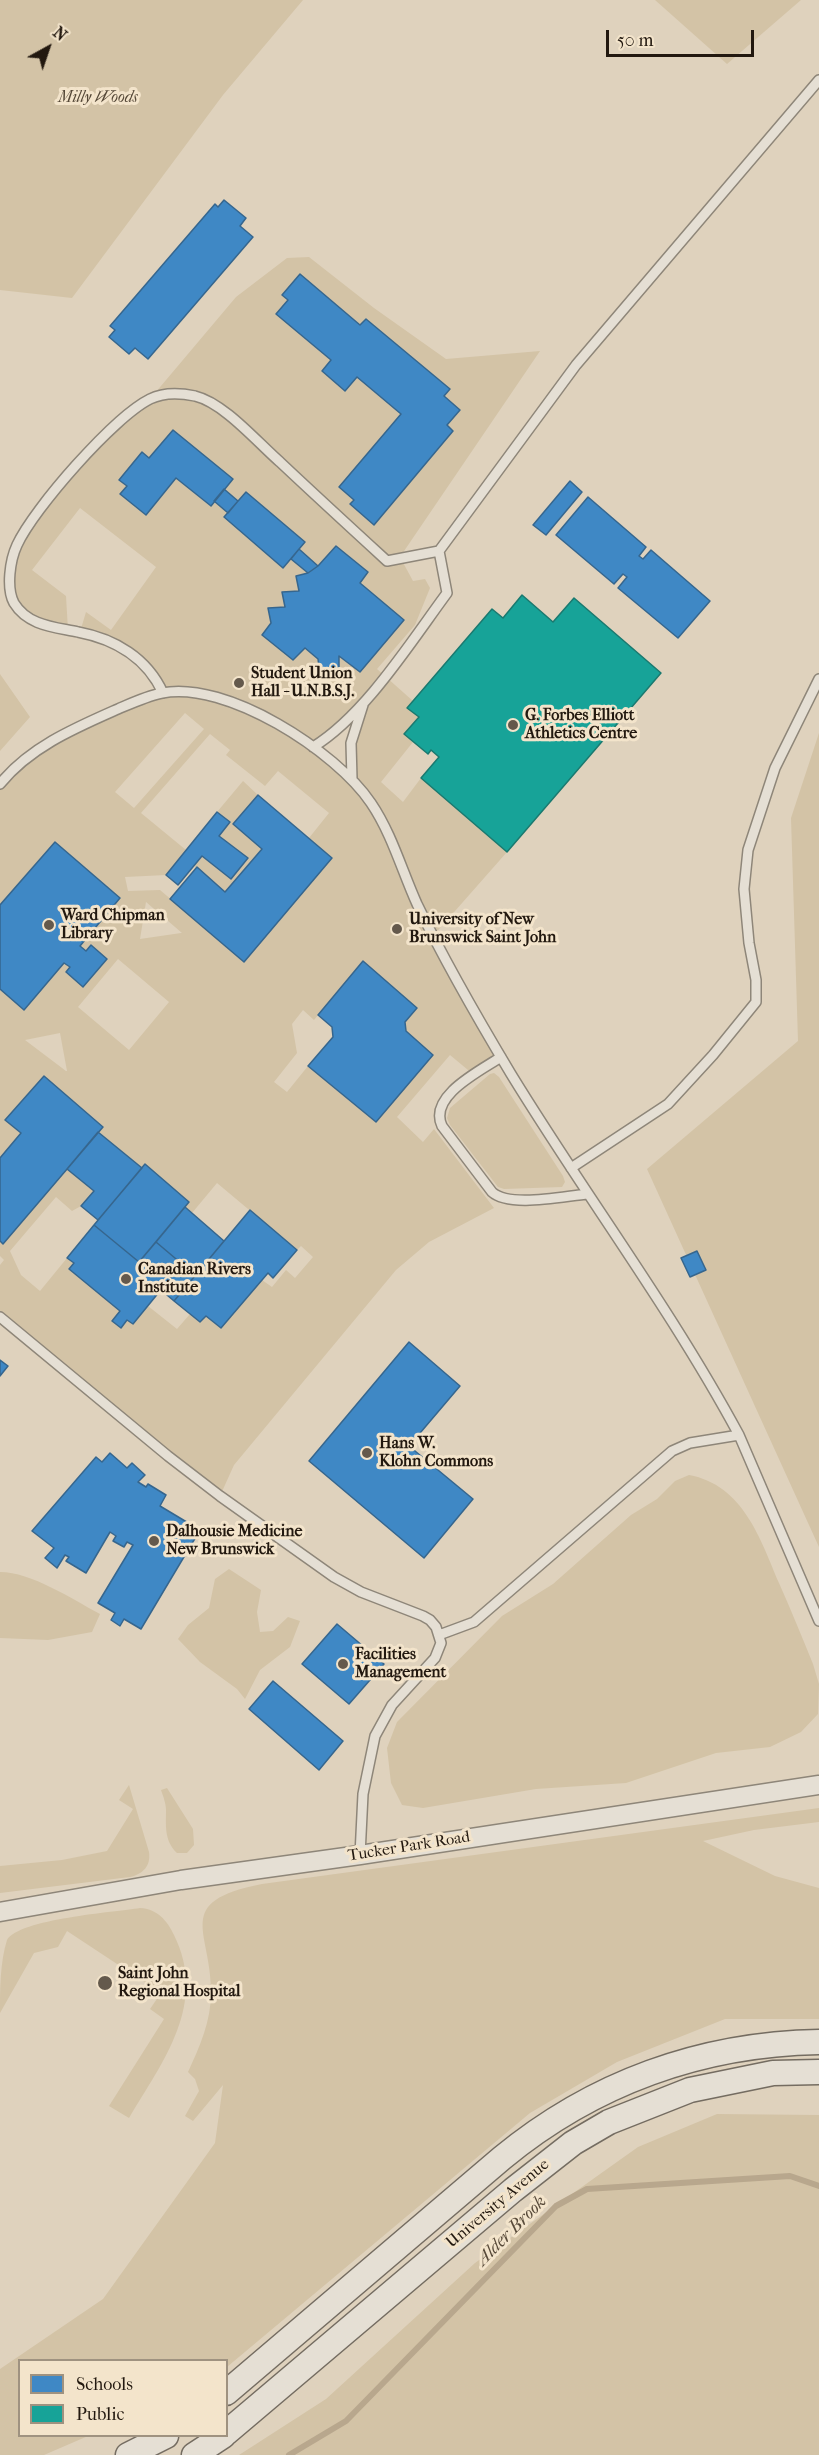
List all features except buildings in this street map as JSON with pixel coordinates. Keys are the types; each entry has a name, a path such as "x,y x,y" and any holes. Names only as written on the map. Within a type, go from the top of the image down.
{"main road":[{"name":"University Avenue","path":"228,2391 502,2158 536,2130 569,2109 609,2089 688,2060 731,2050 779,2043 819,2042"},
{"name":"University Avenue","path":"228,2431 513,2190 573,2144 609,2122 690,2090 773,2073 819,2073"},
{"path":"128,2455 164,2437"},
{"name":"University Avenue","path":"194,2455 221,2437"}],"street":[{"name":"Tucker Park Road","path":"0,1912 167,1882 819,1785"}],"lane":[{"path":"163,693 148,667 136,657 105,639 34,621 14,602 10,567 16,547 35,517 77,463 130,414 150,399 178,393 207,400 235,421 387,561 439,551 576,365 819,80"},
{"path":"313,747 334,734 366,698 447,593 439,551"},
{"path":"571,1168 668,1104 706,1063 756,1002 756,980 749,943 744,889 748,850 775,768 819,679"},
{"path":"0,784 24,760 51,742 105,715 163,693 195,693 239,704 313,747 352,779 371,803 386,829 422,915 501,1057 703,1370 739,1435 819,1621"},
{"path":"352,779 351,743 366,698"},
{"path":"501,1057 446,1097 440,1106 438,1118 492,1192 500,1198 513,1201 588,1194"},
{"path":"0,1317 168,1456 334,1577 361,1592 430,1620 441,1643 435,1658 392,1705 375,1736 363,1794 360,1855"},
{"path":"439,1635 474,1622 672,1451 690,1443 739,1435"}],"green space":[{"name":"Milly Woods","path":"0,0 303,0 223,95 72,298 0,290"},
{"path":"655,0 801,0 727,64"},
{"path":"309,257 374,308 446,359 540,351 400,557 413,581 425,579 430,588 415,625 377,669 413,701 408,708 419,717 404,734 413,742 381,782 403,802 421,778 507,852 433,936 501,1057 474,1075 450,1055 397,1117 423,1142 434,1129 494,1208 429,1242 396,1270 234,1465 220,1496 0,1317 0,1265 4,1260 0,1256 0,1241 3,1243 67,1169 94,1191 81,1206 72,1211 56,1197 10,1251 21,1275 40,1291 67,1258 74,1263 69,1269 120,1311 121,1328 127,1320 133,1324 148,1306 177,1329 190,1314 200,1322 206,1316 221,1328 262,1280 272,1287 286,1270 295,1278 313,1257 301,1246 297,1250 217,1183 192,1213 185,1207 189,1202 145,1164 142,1168 98,1132 103,1126 44,1076 6,1120 21,1133 0,1158 0,989 24,1009 64,963 70,967 66,973 84,987 107,959 91,945 86,951 80,946 120,898 55,842 0,905 0,784 51,742 163,692 136,657 80,632 86,612 111,630 156,567 80,508 32,570 66,596 68,630 23,613 11,588 16,547 77,463 150,399 236,297 287,258","holes":["300,274 360,325 366,319 450,389 444,396 460,410 447,425 453,431 374,524 350,505 354,500 340,487 401,414 357,377 345,391 322,371 331,360 276,314 288,300 282,295","173,430 224,489 238,501 246,492 305,542 299,549 318,566 336,546 367,571 360,583 404,620 360,672 339,656 339,674 320,675 318,659 305,648 293,660 262,635 271,623 268,609 285,607 282,592 299,591 296,576 308,573 291,559 283,568 224,518 228,513 214,501 210,506 176,478 146,515 121,495 127,486 119,480 141,453 149,458","365,700 351,743 351,779 313,747","185,713 204,729 134,808 115,792","210,734 230,750 226,755 265,786 278,771 329,813 309,838 332,858 244,961 160,890 128,891 125,877 166,875 186,850 141,813","146,902 182,933 140,939","118,959 169,1002 129,1050 78,1007","363,961 417,1008 405,1022 406,1031 433,1055 376,1122 308,1066 287,1092 274,1082 297,1053 292,1024 303,1010 314,1020","60,1033 66,1071 25,1040"]},
{"path":"0,674 30,717 0,751"},
{"path":"819,733 819,1547 647,1169 798,1041 791,818"},
{"path":"243,781 258,795 233,824 262,849 225,892 194,866 202,856 247,858 219,836 229,822 217,812"},
{"path":"494,1073 499,1077 563,1176 565,1182 562,1187 504,1189 498,1187 450,1125 447,1118 450,1108"},
{"path":"689,1475 708,1481 723,1490 747,1516 756,1532 813,1664 819,1684 818,1714 801,1732 770,1747 716,1753 626,1783 536,1789 423,1808 402,1805 391,1783 387,1748 397,1722 502,1616 553,1584 631,1515 657,1499 675,1481"},
{"path":"229,1569 261,1590 257,1612 260,1632 273,1631 288,1617 300,1621 290,1647 260,1670 245,1699 237,1689 200,1662 178,1639 188,1625 209,1608 215,1579"},
{"path":"0,1572 25,1576 38,1581 100,1614 92,1632 48,1640 0,1638"},
{"path":"129,1785 149,1852 149,1861 139,1874 0,1893 0,1866 62,1860 107,1851 133,1809 119,1800"},
{"path":"167,1788 193,1829 194,1845 187,1853 177,1853 168,1838 166,1805 161,1790"},
{"path":"819,1808 819,1822 754,1830 703,1841 775,1876 819,1888 819,2019 725,2019 617,2062 530,2113 228,2366 228,2359 18,2359 18,2437 86,2437 44,2455 0,2455 0,2369 103,2299 215,2143 223,2085 193,2121 185,2116 199,2091 195,2079 188,2072 201,2043 211,2003 210,1971 203,1922 206,1910 216,1900 234,1891 262,1884"},
{"path":"140,1908 152,1911 165,1920 174,1935 183,1960 186,1985 184,2008 177,2031 155,2075 129,2118 109,2106 164,2019 150,2009 161,1993 67,1931 58,1947 34,1953 0,2013 0,1986 7,1940 15,1933 48,1922"},
{"path":"717,2114 819,2115 819,2455 239,2455 326,2399 475,2263 638,2147"}],"waterway":[{"name":"Alder Brook","path":"289,2455 346,2421 556,2206 587,2189 790,2176 819,2186"}],"place":[{"name":"Student Union Hall - U.N.B.S.J.","path":"239,683"},
{"name":"G. Forbes Elliott Athletics Centre","path":"513,725"},
{"name":"Ward Chipman Library","path":"49,925"},
{"name":"University of New Brunswick Saint John","path":"397,929"},
{"name":"Canadian Rivers Institute","path":"126,1279"},
{"name":"Hans W. Klohn Commons","path":"367,1453"},
{"name":"Dalhousie Medicine New Brunswick","path":"154,1541"},
{"name":"Facilities Management","path":"343,1664"},
{"name":"Saint John Regional Hospital","path":"105,1983"}]}
